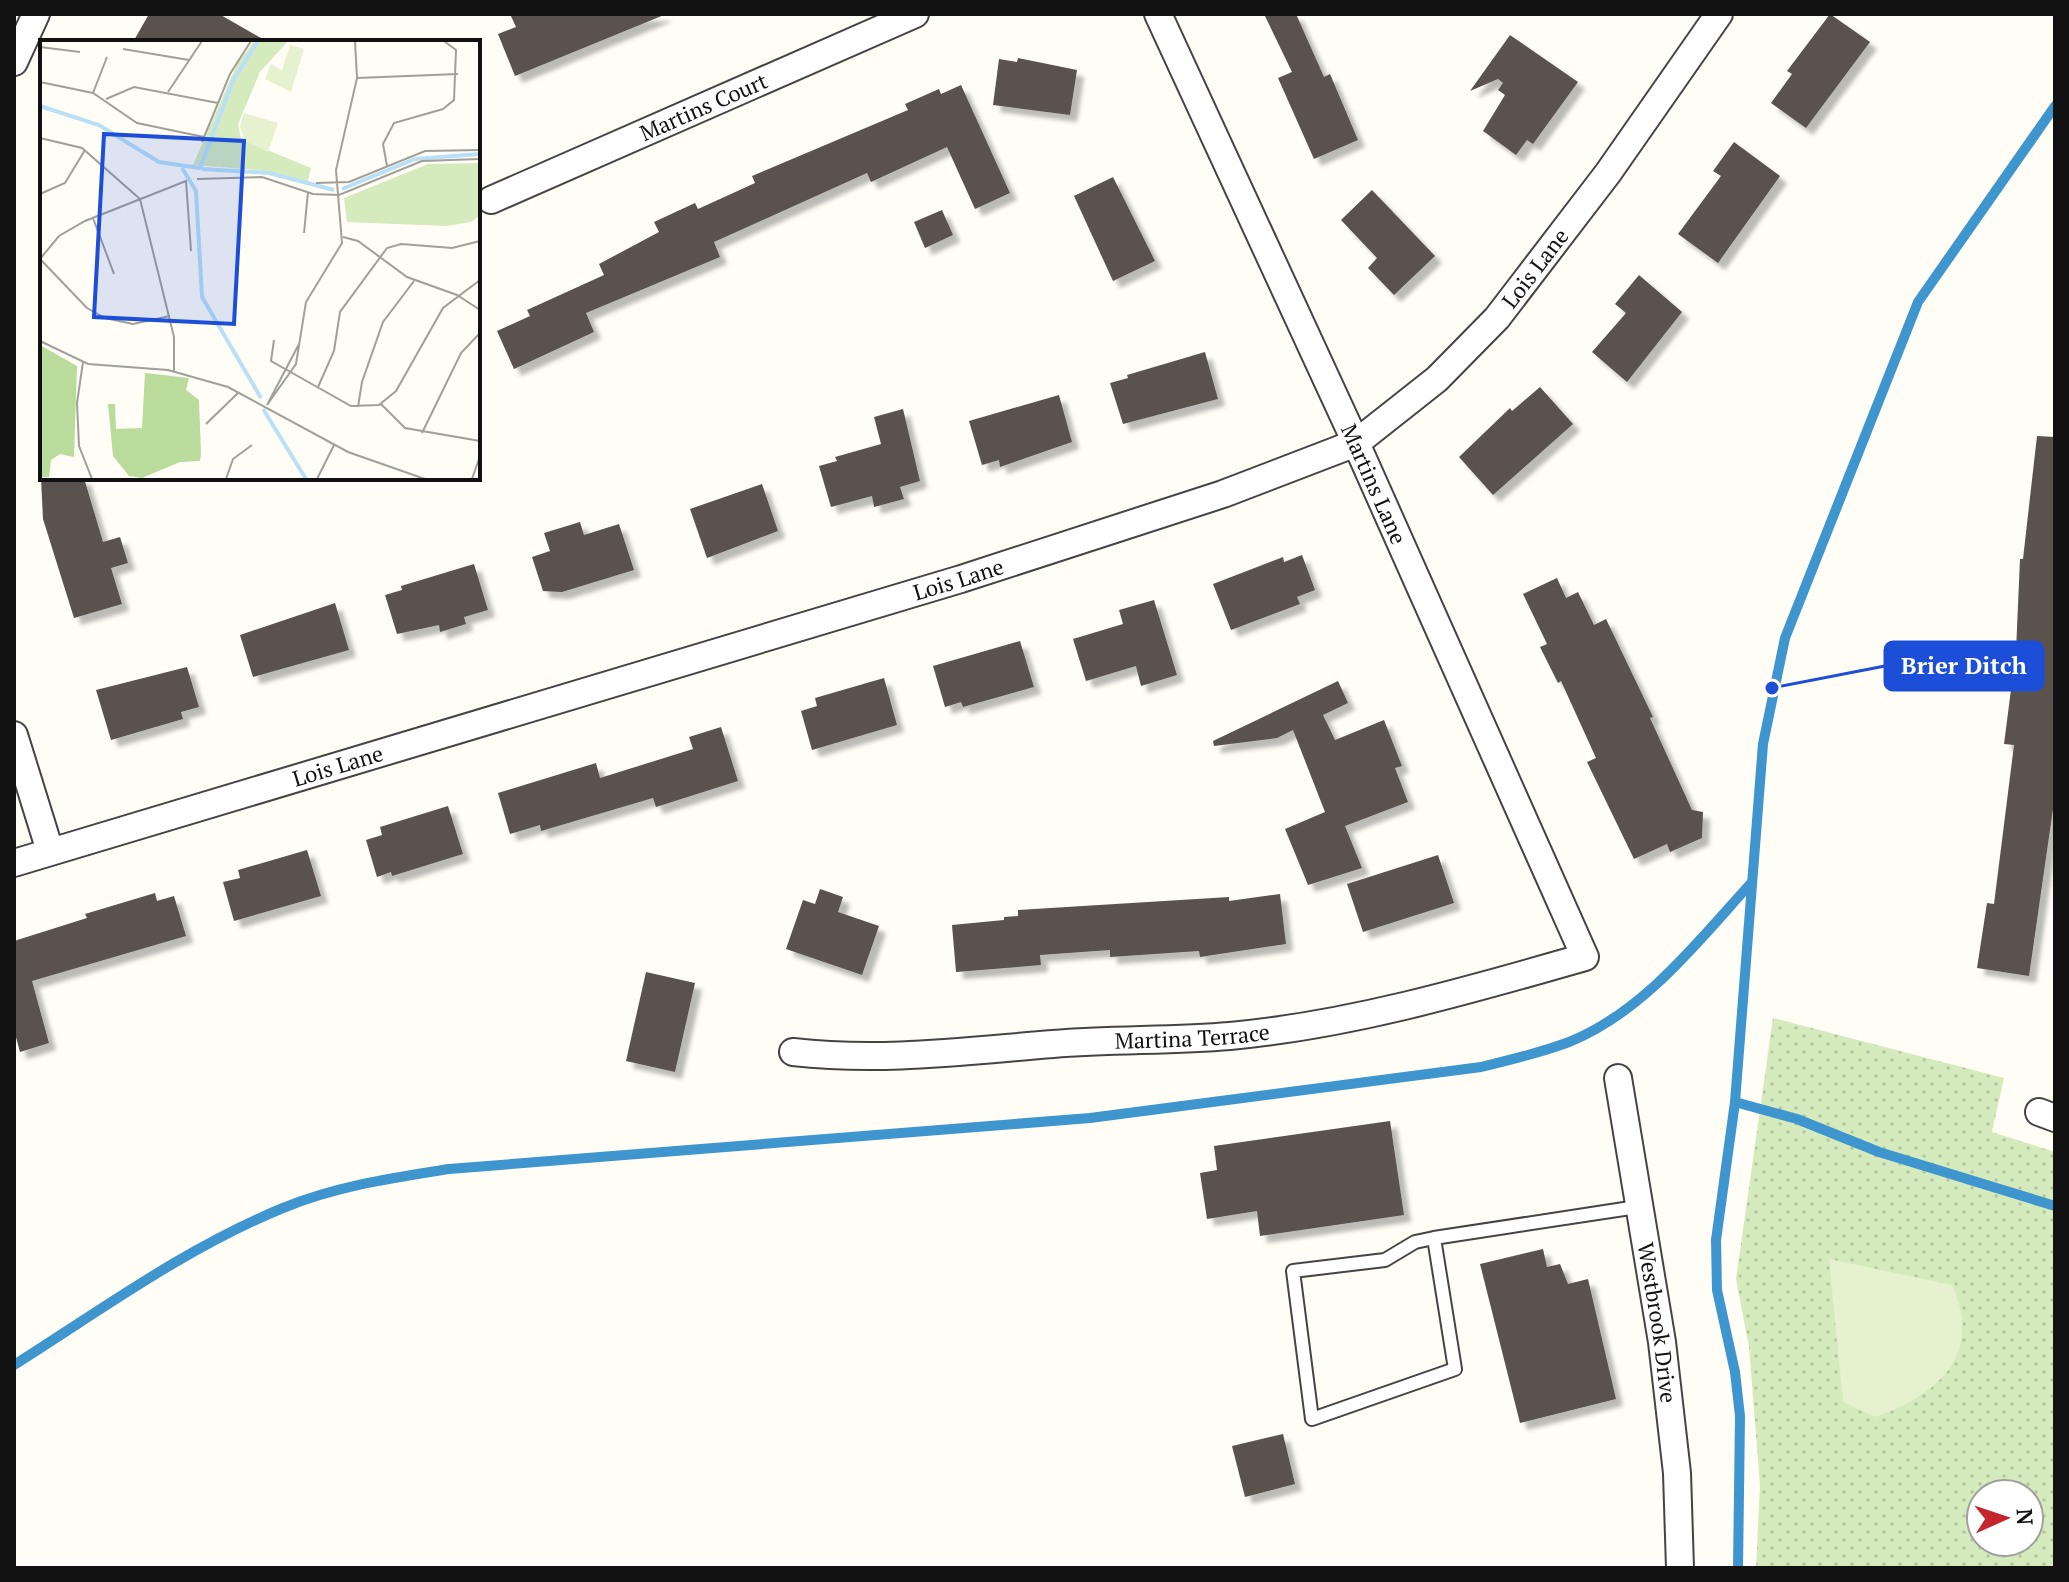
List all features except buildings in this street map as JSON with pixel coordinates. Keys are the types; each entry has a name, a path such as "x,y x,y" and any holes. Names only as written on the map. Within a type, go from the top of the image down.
{"street":[{"path":"14,62 36,14"},
{"name":"Martins Court","path":"491,200 915,14"},
{"name":"Martins Lane","path":"1158,14 1356,443 1585,957"},
{"name":"Lois Lane","path":"14,863 946,584 1223,494 1356,443 1437,379 1497,318 1608,173 1719,14"},
{"path":"14,735 50,851"},
{"name":"Martina Terrace","path":"793,1052 850,1058 909,1058 1056,1044 1231,1036 1372,1013 1585,957"},
{"name":"Westbrook Drive","path":"1618,1078 1637,1207 1662,1342 1677,1473 1680,1568"}],"lane":[{"path":"1434,1238 1455,1369 1312,1419 1293,1271 1385,1260 1415,1242 1434,1238 1637,1207"}],"green space":[{"path":"1773,1018 2004,1078 1992,1132 2055,1152 2055,1568 1756,1568 1760,1485 1749,1347 1736,1279"},
{"path":"1829,1259 1952,1285 1960,1310 1962,1332 1958,1352 1949,1369 1918,1397 1875,1417 1843,1402"}],"waterway":[{"path":"2055,106 1918,302 1785,638 1763,744 1735,1102 1797,1119 1879,1152 2055,1206"},
{"path":"14,1365 145,1280 213,1241 303,1200 364,1184 449,1169 1090,1118 1481,1067 1525,1056 1569,1042 1622,1012 1669,972 1752,882"},
{"path":"1735,1102 1716,1240 1717,1290 1735,1372 1740,1416 1738,1568"}],"place":[{"name":"Brier Ditch","path":"1772,688"}]}
